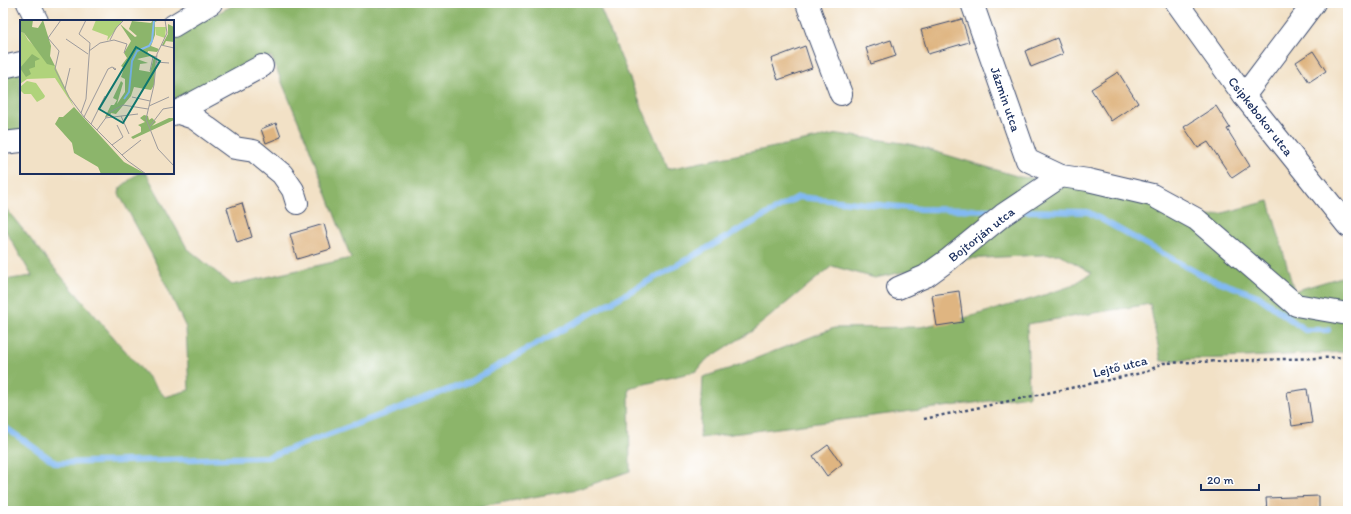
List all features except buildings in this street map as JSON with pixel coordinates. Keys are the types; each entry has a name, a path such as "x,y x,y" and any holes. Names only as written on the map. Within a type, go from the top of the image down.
{"street":[{"path":"28,3 36,20"},
{"path":"174,25 211,3"},
{"path":"807,3 841,94"},
{"name":"Jázmin utca","path":"972,3 1028,160 1061,176 1088,180 1152,194 1196,219 1296,305 1348,314"},
{"name":"Csipkebokor utca","path":"1177,3 1244,96 1348,226"},
{"path":"1244,96 1314,3"},
{"path":"3,66 20,63"},
{"path":"175,113 262,66"},
{"path":"175,113 194,118 235,148 254,151 282,174 293,190 297,203"},
{"path":"3,143 20,141"},
{"name":"Bojtorján utca","path":"898,288 926,276 1003,216 1061,176"}],"path":[{"name":"Lejtő utca","path":"924,419 1146,372 1163,363 1348,357"}],"green space":[{"path":"238,3 598,3 668,169 838,134 910,144 1020,177 1137,187 1204,218 1269,201 1294,291 1348,275 1348,352 1161,361 1150,304 1027,324 1029,396 700,438 703,377 731,368 834,328 920,327 961,319 1071,286 1092,273 1059,254 965,259 875,278 832,266 752,331 706,360 697,371 629,388 630,471 578,489 454,511 3,511 3,280 32,276 3,226 3,205 49,262 165,397 189,390 186,328 152,255 119,194 120,188 137,174 147,174 187,248 232,285 351,258 307,142 271,56 195,102 174,108 174,35"},
{"path":"20,71 20,134 3,133 3,76"}],"waterway":[{"path":"3,426 56,463 268,457 469,382 798,197 920,209 999,210"},
{"path":"1020,211 1088,212 1203,276 1258,296 1305,330 1328,330"}]}
